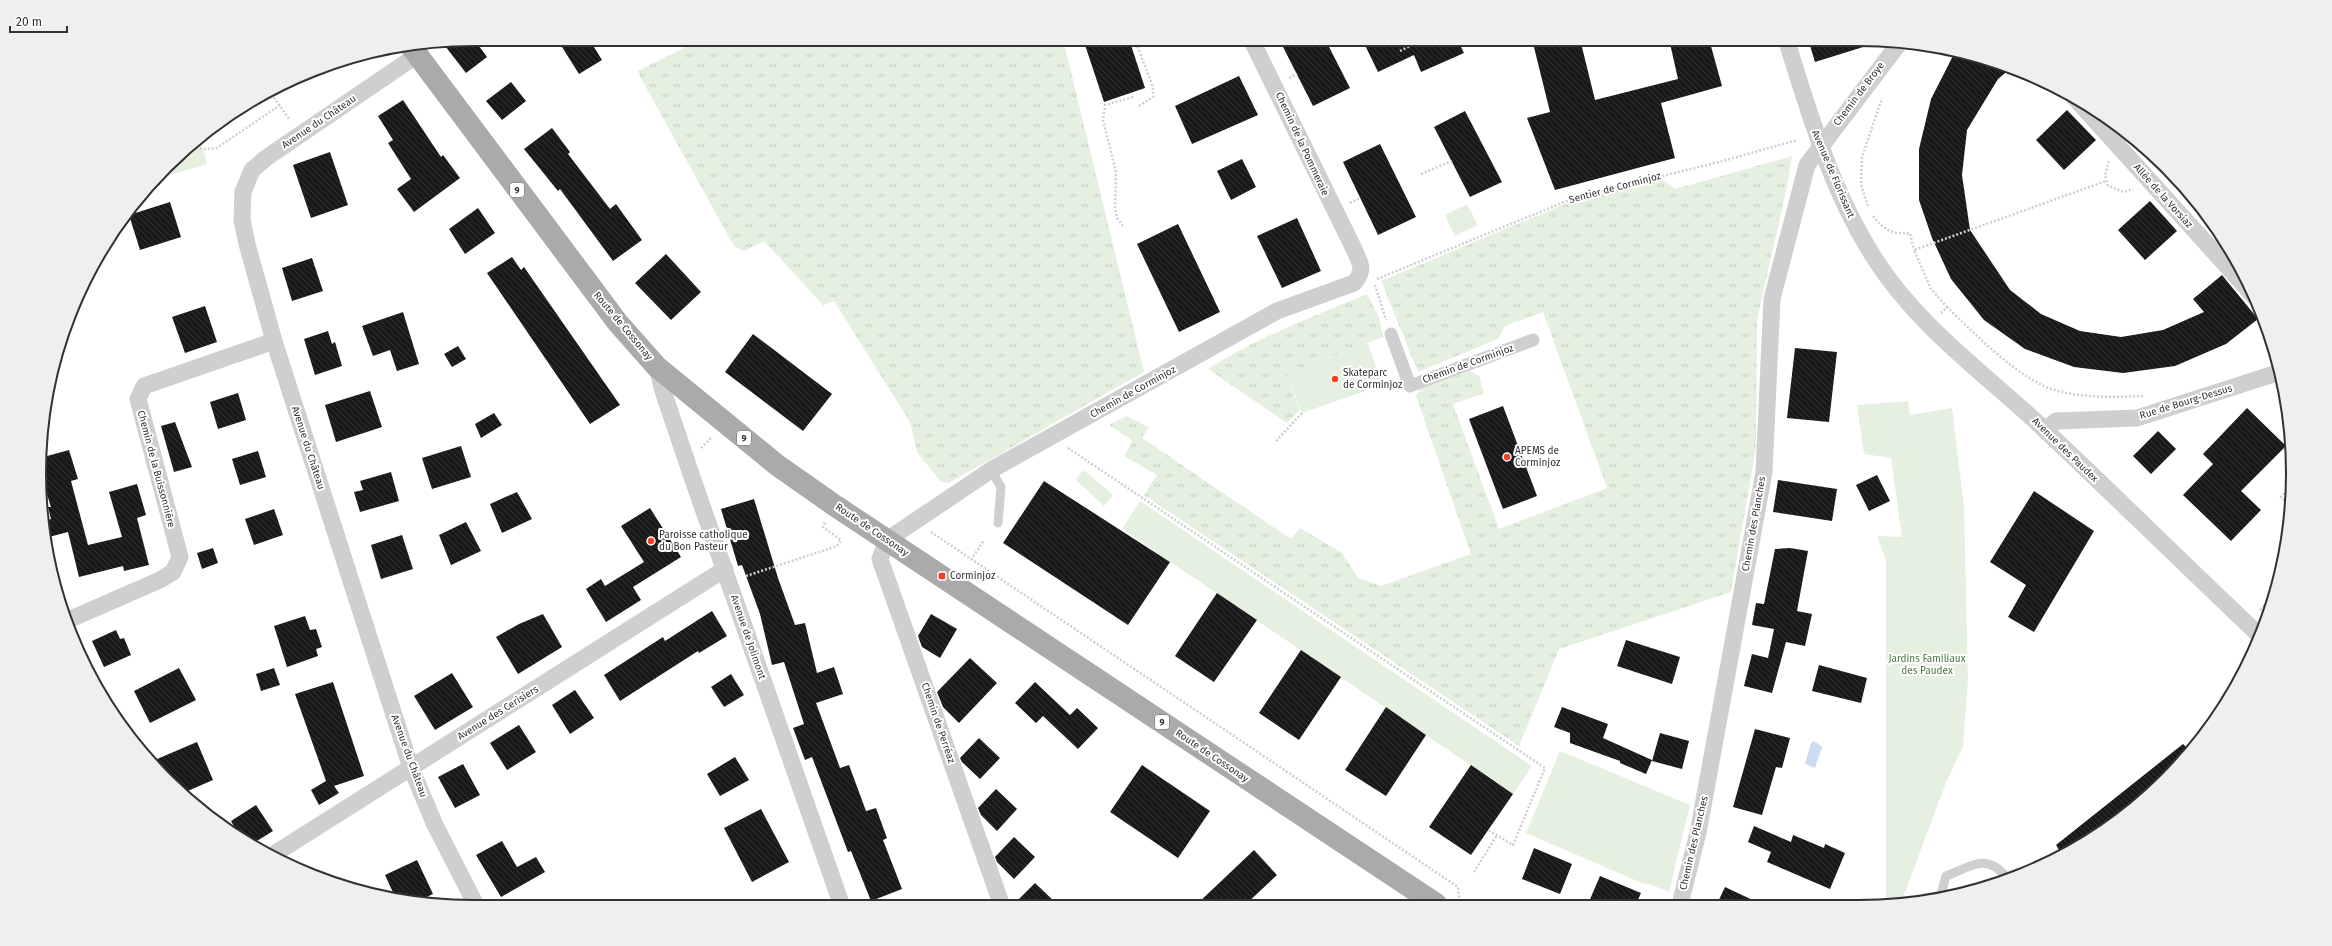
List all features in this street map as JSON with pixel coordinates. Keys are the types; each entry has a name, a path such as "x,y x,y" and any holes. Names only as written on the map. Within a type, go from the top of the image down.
{"main road":[{"name":"Route de Cossonay","path":"415,50 618,324 657,367 777,466 1430,900"}],"street":[{"name":"Chemin de la Pommeraie","path":"1254,46 1354,248"},
{"name":"Avenue de Florissant","path":"1788,46 1820,147 1846,207 1876,260"},
{"name":"Chemin de Broye","path":"1820,147 1895,48"},
{"name":"Avenue du Château","path":"409,51 252,170 243,192 243,226 274,341 411,768 435,825 474,900"},
{"name":"Allée de la Vorsiaz","path":"2088,113 2150,184 2241,282"},
{"name":"Chemin des Planches","path":"1681,900 1698,834 1764,472 1772,299 1807,165 1820,147"},
{"name":"Chemin de Corminjoz","path":"888,540 992,470 1277,311 1354,283 1361,275 1362,266 1354,248"},
{"name":"Avenue des Paudex","path":"1876,260 1910,305 1930,326 2045,430 2255,632"},
{"name":"Chemin de Corminjoz","path":"1391,334 1410,386 1533,340"},
{"name":"Chemin de la Buissonnière","path":"72,618 160,580 173,572 180,557 138,399 144,386 274,341"},
{"name":"Avenue de Jolimont","path":"657,367 663,391 840,900"},
{"name":"Rue de Bourg-Dessus","path":"2045,430 2056,421 2137,418 2274,374"},
{"name":"Chemin de Perréaz","path":"888,540 880,559 1000,900"},
{"name":"Avenue des Cerisiers","path":"277,852 411,768 727,575"}],"lane":[{"path":"992,470 1001,487 998,524"},
{"path":"1942,892 1946,876 1975,864 1988,863 1998,867 2004,874"}],"path":[{"path":"1137,46 1153,87 1153,97 1139,106"},
{"path":"1400,52 1410,46"},
{"path":"1288,78 1297,74"},
{"path":"1882,95 1862,157 1860,185 1870,213 1882,228 1899,234 1910,233 1914,250 1931,289 1981,340 2027,376 2057,391 2110,397 2148,396"},
{"path":"273,96 300,135"},
{"path":"1122,226 1116,213 1116,172 1103,120 1105,105 1133,97"},
{"path":"196,148 216,148 280,105"},
{"name":"Sentier de Corminjoz","path":"1391,334 1373,281 1574,198 1723,161 1796,140"},
{"path":"2122,151 2108,162 2105,175 2108,186 2124,192 2150,184"},
{"path":"1421,174 1452,161"},
{"path":"1914,250 2106,181"},
{"path":"1930,326 1947,307"},
{"path":"1276,441 1302,414"},
{"path":"1064,445 1546,768 1513,845 1488,830"},
{"path":"2285,493 2281,497 2285,501"},
{"path":"727,575 837,546 841,540 823,527"},
{"path":"971,560 984,540"},
{"path":"956,550 1458,887 1460,900"},
{"path":"2260,610 2264,606"},
{"path":"1474,872 1497,835"}],"green space":[{"path":"689,46 1065,46 1144,372 949,483 941,482 917,452 910,422 834,301 823,305 764,241 744,251 734,246 637,71"},
{"path":"201,144 204,152 185,158"},
{"path":"204,152 207,164 166,176 171,171 185,158"},
{"path":"1792,156 1787,187 1757,320 1756,448 1731,592 1559,649 1519,746 1144,495 1157,475 1124,456 1133,441 1109,425 1127,416 1149,427 1142,438 1291,539 1300,528 1342,553 1358,578 1381,586 1471,554 1416,396 1421,388 1470,371 1479,376 1484,393 1453,404 1499,529 1607,488 1543,312 1505,326 1498,339 1418,372 1381,281 1577,199 1662,179 1675,189"},
{"path":"1467,204 1478,225 1455,236 1445,215"},
{"path":"1367,294 1379,317 1383,337 1287,374 1300,410 1287,423 1208,369 1266,337"},
{"name":"Skateparc de Corminjoz","path":"1368,343 1382,385 1302,413 1287,374"},
{"name":"Jardins Familiaux des Paudex","path":"1908,401 1910,415 1952,408 1964,507 1968,680 1963,746 1945,785 1903,897 1887,899 1886,560 1877,536 1902,537 1891,458 1864,454 1857,405"},
{"path":"1085,471 1113,495 1104,506 1076,480 1081,472"},
{"path":"1140,501 1532,766 1513,794 1122,529"},
{"path":"1560,751 1690,805 1669,892 1650,884 1644,884 1526,833"}],"water":[{"path":"1814,741 1822,747 1815,768 1805,764 1811,743"}],"building":[{"path":"479,46 487,57 466,73 446,47"},
{"path":"561,46 593,46 602,60 579,74"},
{"path":"1085,46 1131,46 1145,88 1104,102"},
{"path":"1283,46 1329,46 1350,88 1313,106"},
{"path":"1365,46 1460,46 1464,53 1421,72 1414,55 1378,72"},
{"path":"1534,46 1582,46 1595,100 1678,79 1671,46 1711,46 1722,86 1661,103 1675,158 1555,190 1527,118 1550,112"},
{"path":"1810,46 1866,46 1815,62"},
{"path":"1953,57 2006,73 1998,79 1967,130 1962,175 1970,230 2010,290 2041,314 2080,331 2121,337 2163,330 2204,312 2193,299 2222,275 2255,315 2257,320 2226,344 2175,366 2123,373 2074,367 2025,349 1984,320 1951,279 1932,238 1919,200 1919,149 1931,99"},
{"path":"1239,76 1258,115 1192,144 1175,106"},
{"path":"511,82 526,101 502,120 486,101"},
{"path":"403,100 441,157 443,155 460,178 414,212 397,189 411,179 388,143 393,140 378,116"},
{"path":"2067,110 2096,140 2064,170 2036,140"},
{"path":"1465,111 1502,182 1470,197 1434,127"},
{"path":"552,128 570,152 568,154 610,209 616,204 642,240 613,261 560,189 558,191 524,149"},
{"path":"1380,144 1416,217 1378,235 1343,162"},
{"path":"330,152 348,205 311,218 293,165"},
{"path":"1242,159 1256,187 1231,200 1217,171"},
{"path":"2150,201 2177,231 2145,260 2118,230"},
{"path":"170,202 181,237 140,250 130,219 134,214"},
{"path":"478,208 495,233 465,254 449,229"},
{"path":"1297,218 1321,271 1282,288 1257,236"},
{"path":"1178,224 1220,312 1179,332 1137,244"},
{"path":"666,254 701,292 671,320 635,283"},
{"path":"512,257 521,270 524,267 620,405 590,424 487,273"},
{"path":"312,258 323,291 292,301 282,268"},
{"path":"205,306 217,342 185,353 172,317"},
{"path":"403,312 419,364 397,371 390,350 373,356 362,326"},
{"path":"328,331 332,344 335,342 342,366 315,375 304,339"},
{"path":"753,334 832,394 803,431 725,372"},
{"path":"458,346 466,359 452,367 444,354"},
{"path":"1795,348 1837,352 1829,422 1787,418"},
{"path":"370,391 382,427 336,442 325,405"},
{"path":"238,393 246,420 218,429 210,402"},
{"path":"1503,406 1537,496 1503,509 1469,419"},
{"path":"2247,408 2285,445 2285,447 2241,491 2261,510 2231,541 2183,495 2213,464 2203,454"},
{"path":"494,413 502,425 481,438 475,424"},
{"path":"175,422 192,467 174,472 161,426"},
{"path":"2158,431 2176,449 2151,474 2133,456"},
{"path":"461,446 471,477 432,489 422,458"},
{"path":"69,450 78,479 71,481 88,545 122,537 109,492 137,484 146,515 137,518 149,565 124,571 123,566 79,577 68,532 51,536 49,520 51,519 48,507 51,507 47,494 47,456"},
{"path":"258,451 266,477 240,485 232,459"},
{"path":"391,472 399,501 360,512 354,492 363,490 360,481"},
{"path":"1877,475 1890,501 1869,511 1856,485"},
{"path":"1778,480 1837,489 1832,521 1773,512"},
{"path":"1044,481 1170,562 1128,625 1003,543"},
{"path":"2034,491 2094,531 2034,632 2008,617 2026,585 1990,562"},
{"path":"517,492 532,519 502,533 490,504"},
{"path":"754,499 778,578 795,625 805,623 817,673 834,667 843,694 816,703 840,768 849,765 866,811 876,808 887,838 883,840 902,889 871,900 851,851 848,852 812,757 805,760 793,728 804,724 784,662 772,665 760,614 742,565 738,566 721,509"},
{"path":"650,508 681,557 633,587 641,600 606,622 586,589 601,579 605,586 644,562 621,526"},
{"path":"274,509 283,535 254,545 245,519"},
{"path":"466,522 481,551 451,565 439,535"},
{"path":"402,535 413,569 381,579 371,545"},
{"path":"213,548 218,563 202,569 197,553"},
{"path":"1790,548 1808,551 1797,611 1812,614 1805,646 1786,642 1772,693 1744,686 1752,654 1768,658 1774,629 1752,625 1756,603 1764,604 1775,549"},
{"path":"1217,593 1257,620 1214,682 1175,656"},
{"path":"712,611 727,636 699,653 698,651 620,701 604,675 663,637 665,641"},
{"path":"543,614 562,647 518,674 496,637 519,624"},
{"path":"931,614 957,629 940,658 922,647 918,636"},
{"path":"305,616 310,630 316,629 322,647 316,649 318,656 287,667 274,626"},
{"path":"116,630 120,639 124,638 131,655 104,667 92,641"},
{"path":"1626,640 1680,657 1672,684 1617,666"},
{"path":"1301,650 1341,677 1299,740 1259,713"},
{"path":"970,658 997,683 959,723 943,707 937,692"},
{"path":"1819,665 1867,678 1861,703 1812,691"},
{"path":"179,668 196,700 150,723 134,691"},
{"path":"274,668 280,685 261,691 256,674"},
{"path":"452,673 473,707 435,730 414,696"},
{"path":"731,674 744,695 724,707 711,687"},
{"path":"333,682 364,776 334,786 339,793 319,805 311,790 326,781 295,694"},
{"path":"1035,682 1070,715 1077,708 1098,728 1078,749 1043,716 1036,723 1015,703"},
{"path":"575,690 594,718 570,734 552,705"},
{"path":"1386,707 1426,735 1386,796 1345,770"},
{"path":"1562,707 1608,724 1603,738 1652,760 1646,774 1620,763 1620,761 1570,743 1570,733 1554,727"},
{"path":"519,725 536,752 507,770 490,743"},
{"path":"1755,729 1790,738 1782,768 1776,767 1762,815 1733,807"},
{"path":"1660,733 1689,741 1682,769 1652,761"},
{"path":"979,738 1000,758 980,779 962,762 960,758"},
{"path":"197,742 213,780 188,791 156,759"},
{"path":"2183,744 2186,747 2161,775 2119,812 2059,850 2056,845"},
{"path":"735,757 749,780 720,796 707,774"},
{"path":"463,764 480,795 455,808 438,777"},
{"path":"1142,765 1210,811 1178,858 1110,812"},
{"path":"1471,765 1513,794 1471,855 1429,827"},
{"path":"996,789 1017,809 997,831 981,815 978,808"},
{"path":"256,805 273,831 256,841 234,827 231,821"},
{"path":"761,809 789,862 752,882 724,828"},
{"path":"1754,826 1791,842 1793,835 1824,848 1825,844 1845,853 1830,889 1767,862 1771,852 1748,842"},
{"path":"1014,837 1035,857 1014,879 997,862 995,857"},
{"path":"502,841 517,867 536,857 545,872 501,897 476,855"},
{"path":"1534,848 1572,864 1560,894 1522,879"},
{"path":"1254,850 1277,875 1250,900 1201,900"},
{"path":"417,860 433,894 427,897 393,892 385,875"},
{"path":"1600,876 1641,893 1638,900 1590,900"},
{"path":"1035,883 1053,900 1018,900"},
{"path":"1725,887 1753,900 1719,900"}],"place":[{"name":"Skateparc de Corminjoz","path":"1335,379"},
{"name":"APEMS de Corminjoz","path":"1507,457"},
{"name":"Paroisse catholique du Bon Pasteur","path":"651,541"},
{"name":"Corminjoz","path":"942,576"}]}
